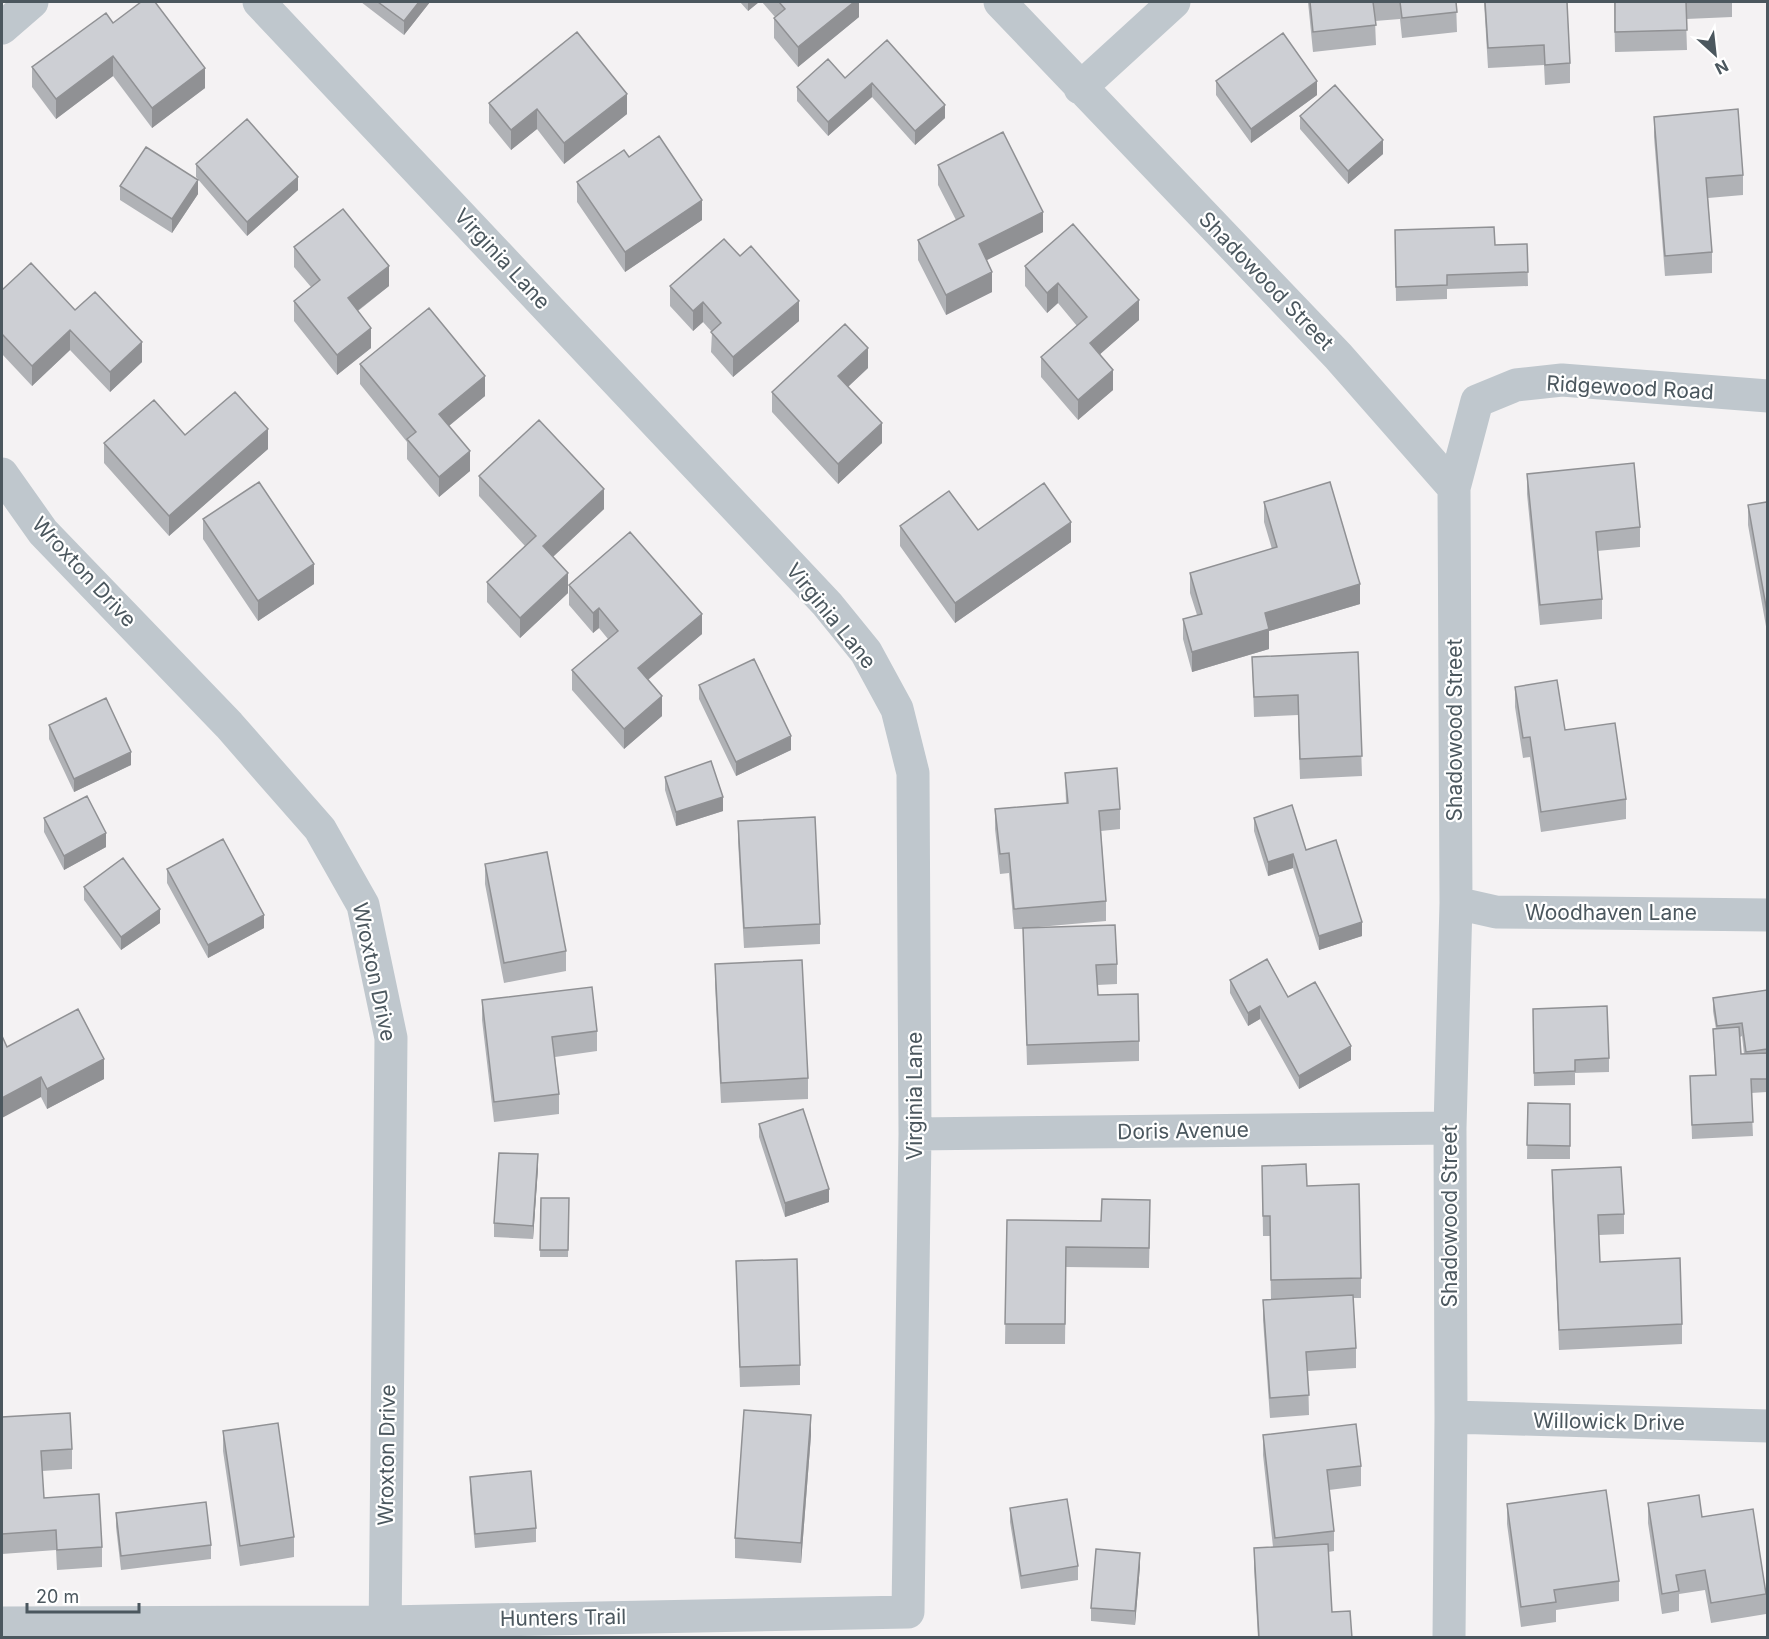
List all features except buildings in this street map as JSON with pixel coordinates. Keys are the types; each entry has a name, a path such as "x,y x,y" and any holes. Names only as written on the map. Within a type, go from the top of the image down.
{"street":[{"path":"2,28 32,2"},
{"name":"Virginia Lane","path":"260,2 819,596 866,652 897,709 913,773 915,1134 908,1612"},
{"name":"Shadowood Street","path":"1000,2 1338,356 1454,488 1456,903 1450,1128 1449,1638"},
{"path":"1080,87 1174,2"},
{"name":"Ridgewood Road","path":"1454,488 1477,402 1516,385 1562,380 1767,396"},
{"name":"Wroxton Drive","path":"2,474 43,532 229,725 320,829 363,905 391,1038 385,1630"},
{"name":"Woodhaven Lane","path":"1456,903 1496,912 1767,915"},
{"name":"Doris Avenue","path":"915,1134 1450,1128"},
{"name":"Willowick Drive","path":"1451,1418 1767,1426"},
{"name":"Hunters Trail","path":"2,1623 385,1630 908,1612"}]}
